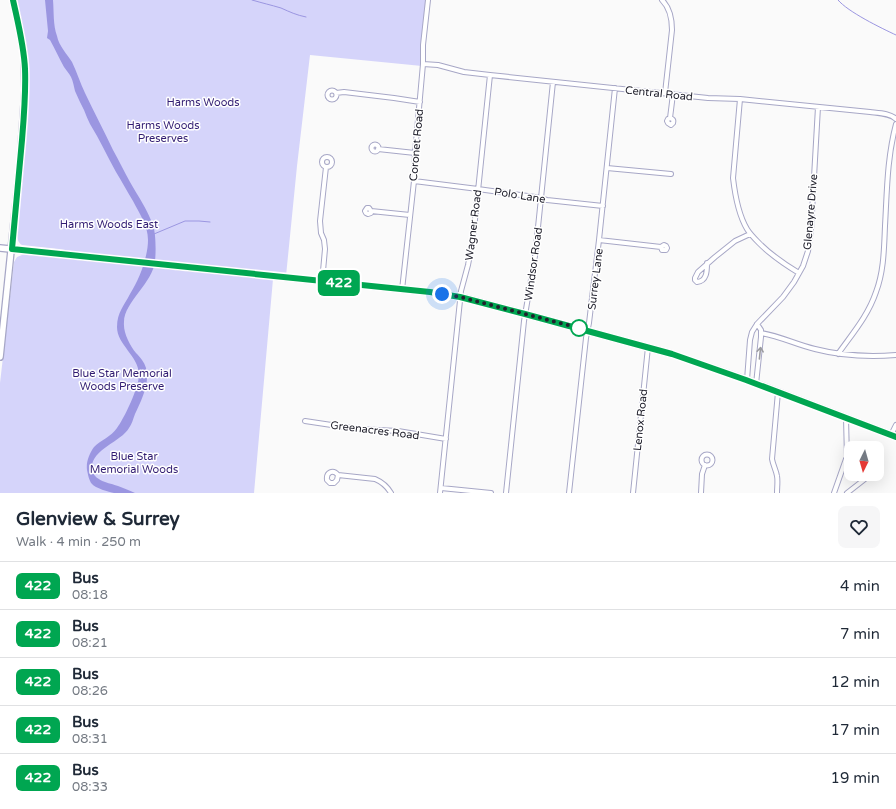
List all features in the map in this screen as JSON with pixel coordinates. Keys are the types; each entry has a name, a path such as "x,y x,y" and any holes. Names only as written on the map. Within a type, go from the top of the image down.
{"main road":[{"path":"0,357 12,249 26,90 23,49 13,0"},
{"path":"0,248 430,292 460,297 588,330 697,362 894,436"}],"street":[{"name":"Coronet Road","path":"402,290 414,181 423,64 423,45 428,0"},
{"path":"665,1 672,23 665,93"},
{"name":"Central Road","path":"423,64 438,65 464,72 490,75 708,98 740,99 818,107 890,115 896,118"},
{"name":"Wagner Road","path":"440,493 460,297 473,239 490,75"},
{"name":"Windsor Road","path":"506,493 525,314 534,265 553,82"},
{"name":"Surrey Lane","path":"569,493 586,338 600,240 602,206 615,88"},
{"path":"336,93 344,92 420,102"},
{"path":"670,118 673,94"},
{"path":"740,99 733,178 739,210 750,234 775,258 799,273"},
{"name":"Glenayre Drive","path":"746,380 752,332 757,324 783,297 794,282 805,259 809,243 818,107"},
{"path":"838,354 866,315 880,282 883,264 889,159 896,124"},
{"path":"378,149 415,153"},
{"path":"322,282 325,249 320,221 326,167"},
{"path":"607,168 671,174"},
{"name":"Polo Lane","path":"414,181 547,200 602,206"},
{"path":"371,211 410,215"},
{"path":"707,263 732,243 750,234"},
{"path":"600,240 661,247"},
{"path":"756,384 761,333 757,324"},
{"path":"761,333 815,349 838,354 863,356 896,355"},
{"name":"Lenox Road","path":"633,493 648,347"},
{"path":"777,493 778,481 773,464 772,452 778,392"},
{"path":"846,418 848,441"},
{"name":"Greenacres Road","path":"305,421 358,429 398,431 446,439"},
{"path":"894,436 896,425"},
{"path":"701,493 702,474 705,465"},
{"path":"834,493 844,470"},
{"path":"338,475 375,479 384,484 391,493"},
{"path":"847,493 862,481"},
{"path":"441,488 492,493"}],"green space":[{"name":"Harms Woods","path":"16,0 426,0 422,66 310,55 286,276 113,258 59,249 22,245 18,239 17,228 27,118 28,89 27,54"},
{"name":"Blue Star Memorial Woods Preserve","path":"22,255 273,279 254,493 0,493 0,383 14,262 17,257"}],"shaded area":[{"path":"45,0 53,0 55,27 59,43 72,62 83,89 113,150 148,214 154,229 156,253 153,269 129,307 125,315 124,322 127,339 145,366 147,373 146,387 132,423 120,438 101,451 93,462 92,469 95,476 102,481 135,493 114,493 96,487 90,481 87,464 88,458 94,447 112,434 120,424 131,403 137,387 139,375 138,368 136,362 120,339 117,322 121,309 137,282 142,268 148,247 148,235 145,224 133,201 90,124 75,91 71,77 50,40 47,38 48,31"}],"waterway":[{"path":"252,0 306,17"},
{"path":"838,0 857,15 896,35"},
{"path":"154,234 185,221 210,222"}],"bus line":[{"name":"422","path":"13,0 22,46 26,90 12,249 430,292 460,297 697,362 896,437"}],"route":[{"path":"442,294 460,297 579,328"}],"park label":[{"name":"Harms Woods Preserves","path":"163,131"},
{"name":"Harms Woods East","path":"109,224"},
{"name":"Blue Star Memorial Woods","path":"134,462"}]}
